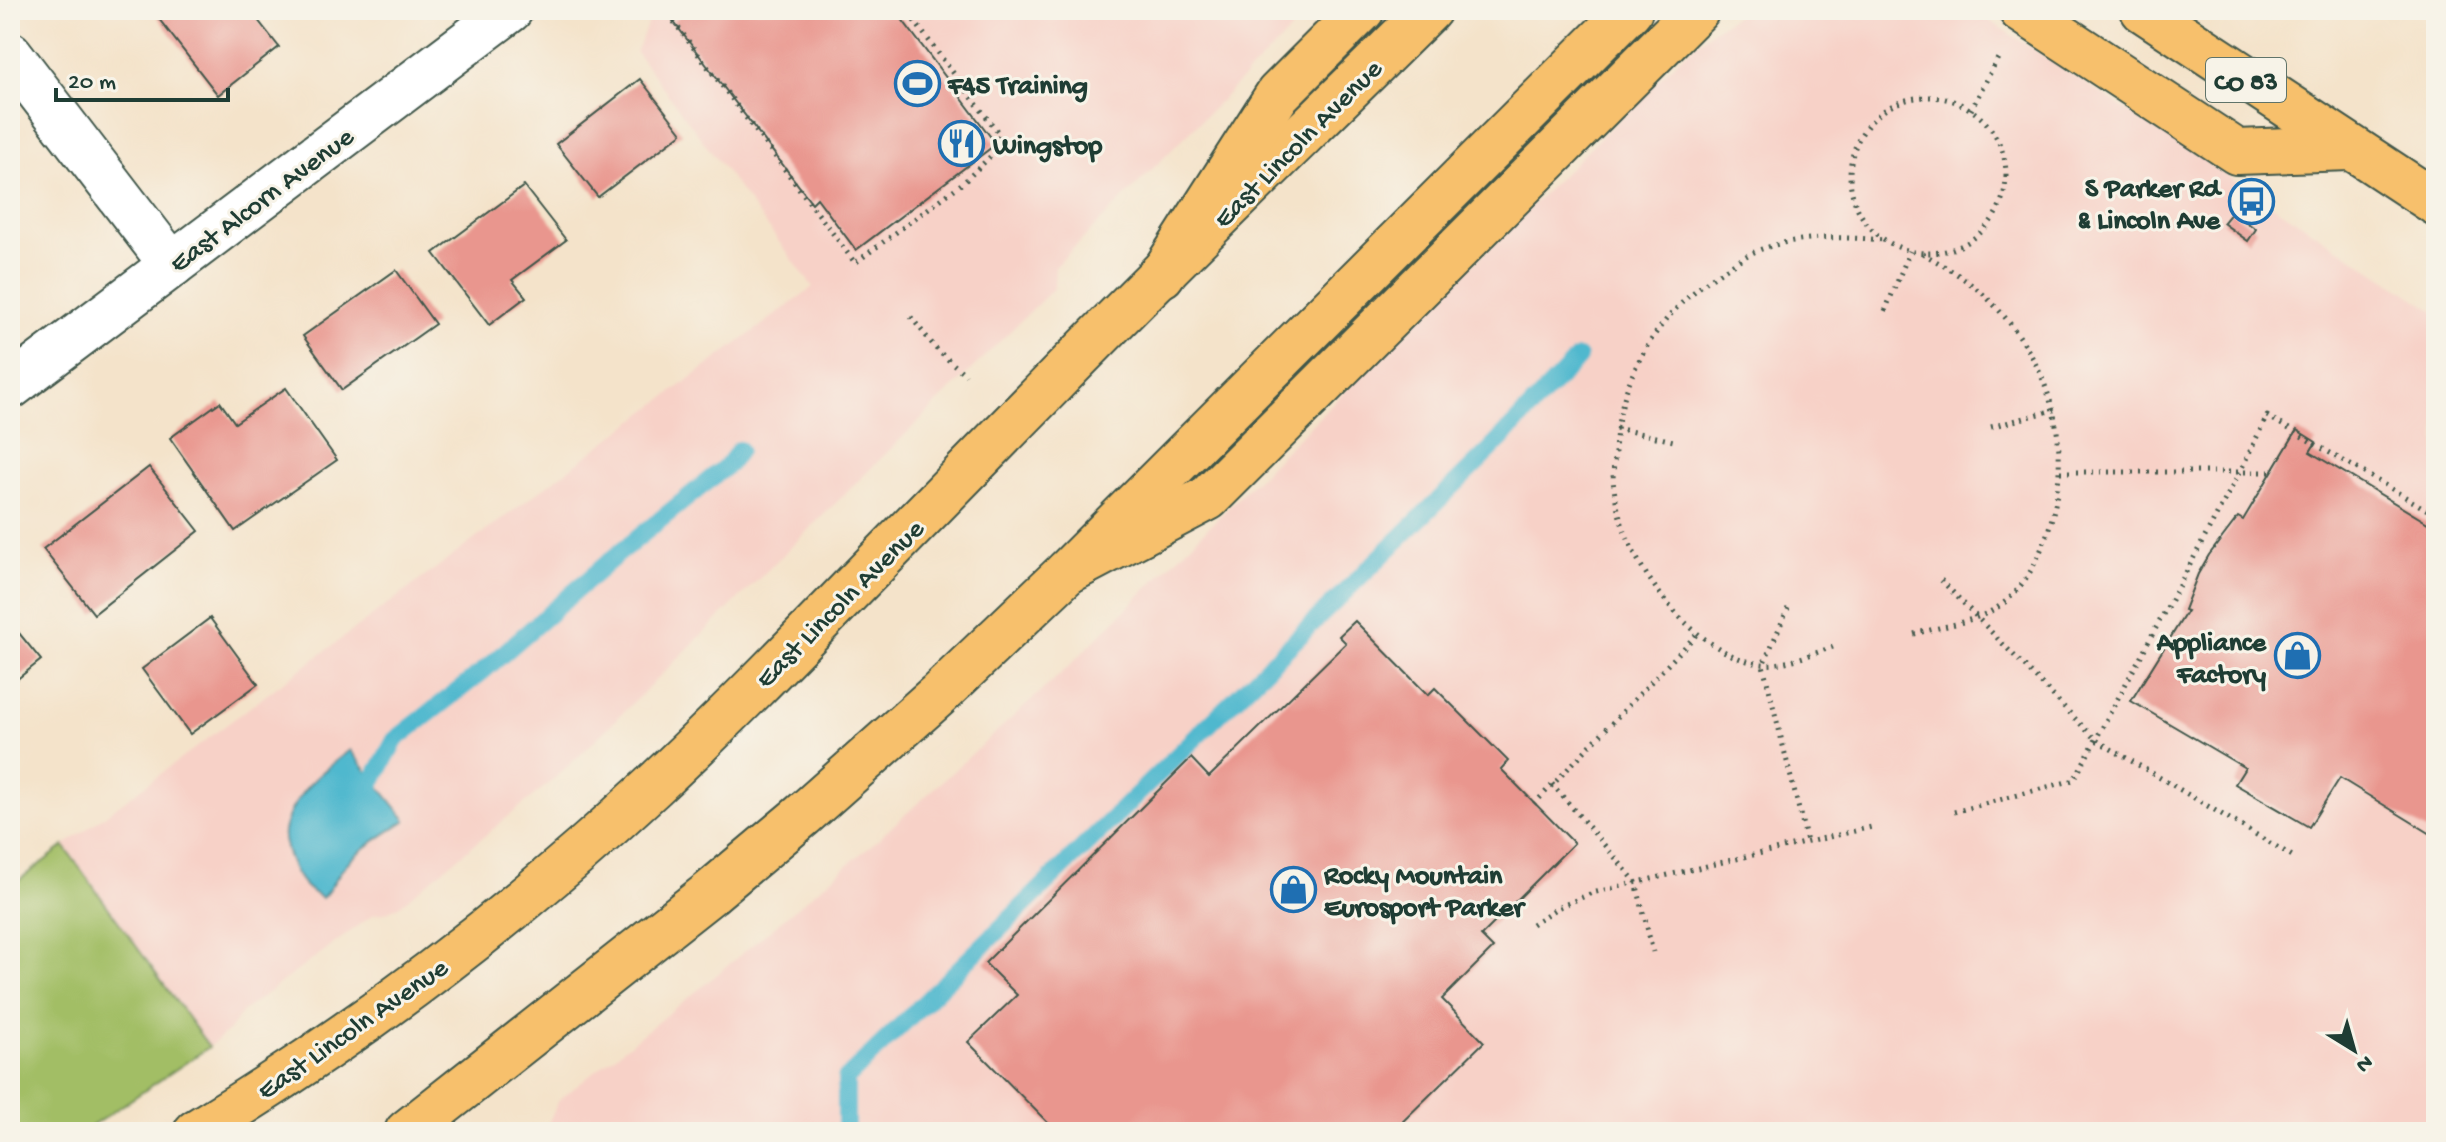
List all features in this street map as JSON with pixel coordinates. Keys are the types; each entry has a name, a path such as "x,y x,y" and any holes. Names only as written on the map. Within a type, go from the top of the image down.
{"main road":[{"path":"1162,275 1278,94 1362,10"},
{"name":"East Lincoln Avenue","path":"196,1132 293,1070 407,989 533,890 620,816 782,659 1092,343 1429,10"},
{"path":"407,1132 710,893 938,695 1067,572 1630,10"},
{"path":"1067,572 1208,498 1697,10"},
{"path":"2021,10 2237,152 2350,148"},
{"name":"CO 83","path":"2143,10 2436,203"}],"street":[{"name":"East Alcorn Avenue","path":"10,387 510,10"},
{"path":"10,54 172,265"}],"path":[{"path":"673,10 668,14 855,263 964,182 996,151 1000,135 906,10"},
{"path":"1971,110 2000,54"},
{"path":"1917,99 1945,99 1971,110 1990,127 2002,150 2007,175 2002,200 1990,222 1971,240 1948,250 1922,253 1885,240 1864,220 1851,180 1854,152 1867,126 1890,108 1917,99"},
{"path":"1833,647 1763,665 1714,645 1678,616 1655,588 1630,544 1614,489 1616,428 1628,383 1653,334 1680,303 1712,276 1746,256 1780,244 1815,237 1885,240"},
{"path":"1885,311 1910,251"},
{"path":"1914,634 1979,617 2013,594 2037,559 2056,504 2060,472 2060,444 2054,410 2043,377 2013,327 1981,293 1922,253"},
{"path":"911,317 938,351 966,375"},
{"path":"1991,427 2054,410"},
{"path":"1954,812 2074,780 2267,416 2436,515"},
{"path":"1616,428 1678,442"},
{"path":"2060,472 2271,472"},
{"path":"1941,580 2096,740 2294,857"},
{"path":"1788,608 1763,665 1807,842"},
{"path":"1534,804 1698,633"},
{"path":"1552,784 1636,882 1653,952"},
{"path":"1532,924 1573,900 1636,882 1876,826"}],"shaded area":[{"path":"653,10 1311,10 1055,267 1054,288 581,754 399,906 385,913 374,914 243,1011 229,1030 209,1047 64,846 813,287 636,52"},
{"path":"1745,10 1973,10 2436,312 2436,1132 544,1132 559,1100 708,982 876,841 1067,668 1684,54"}],"green space":[{"path":"64,846 209,1047 83,1132 10,1132 10,887"}],"water":[{"path":"350,750 406,820 349,861 322,898 306,887 296,873 285,846 284,831 301,795 319,775"}],"building":[{"path":"152,10 250,10 279,47 218,95"},
{"path":"687,10 895,10 996,144 856,250 817,198 812,203 673,21"},
{"path":"640,79 682,133 598,197 556,144"},
{"path":"524,186 566,240 512,280 526,297 489,325 434,253"},
{"path":"2232,212 2256,229 2248,241 2223,223"},
{"path":"396,270 435,324 342,390 303,336"},
{"path":"286,388 337,460 235,531 170,438 220,402 235,423"},
{"name":"Appliance Factory","path":"2297,430 2316,442 2310,452 2436,528 2436,837 2340,778 2309,827 2235,784 2245,768 2131,701 2187,611 2184,610 2198,574 2209,555 2238,517 2243,520"},
{"path":"149,467 199,531 94,614 43,549"},
{"path":"210,618 258,684 190,734 142,669"},
{"name":"Rocky Mountain Eurosport Parker","path":"1355,621 1428,695 1435,688 1508,761 1501,769 1574,843 1481,936 1493,948 1442,999 1484,1042 1392,1132 1057,1132 968,1042 1017,995 985,963 1191,758 1209,777 1346,643 1339,636"},
{"path":"10,622 41,660 10,685"}],"waterway":[{"path":"846,1132 846,1079 1493,447 1578,358"},
{"path":"361,797 368,790 395,740 482,672 612,559 730,463 739,450"}],"place":[{"name":"F45 Training","path":"917,83"},
{"name":"Wingstop","path":"962,143"},
{"name":"S Parker Rd & Lincoln Ave","path":"2251,202"},
{"name":"Appliance Factory","path":"2297,656"},
{"name":"Rocky Mountain Eurosport Parker","path":"1293,889"}]}
